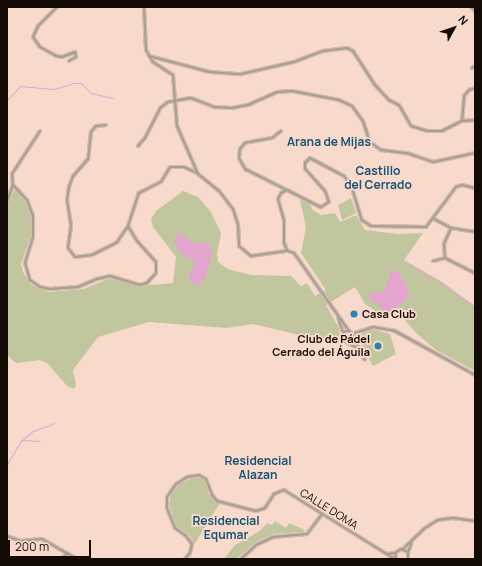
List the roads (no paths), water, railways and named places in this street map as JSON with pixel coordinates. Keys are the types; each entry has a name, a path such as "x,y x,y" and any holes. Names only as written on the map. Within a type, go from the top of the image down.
{"street":[{"path":"56,7 38,26 33,37 40,47 56,56 62,57 75,52 76,56 69,61"},
{"path":"144,7 146,50 157,65 173,75 177,126 198,174"},
{"path":"471,7 475,11"},
{"path":"149,56 210,72 240,74 294,62 323,51 347,48 353,51 375,85 389,100 399,105 411,126 427,131 450,129 462,121 475,120"},
{"path":"462,121 464,96 469,90 475,88"},
{"path":"138,146 145,138 162,106 175,101 191,98 215,107 232,108 248,105 277,92 297,91 339,100 352,106 363,121 370,142 381,150 407,153 438,162 475,153"},
{"path":"106,125 96,126 91,132 88,159 73,176 69,187 69,250 78,258 92,255 114,244 128,226 139,192 161,182 170,167 184,167 198,174 220,192 233,209 238,224 237,243 242,251 252,256 288,251"},
{"path":"7,202 13,186 13,171 40,131"},
{"path":"281,131 272,138 245,143 240,149 239,158 245,169 321,207 328,204 329,196 305,169 306,161 312,158 344,176 351,185 362,220 368,225 422,228 434,219 456,187 462,185 475,188"},
{"path":"13,186 27,200 33,216 33,237 25,258 25,267 30,280 40,287 78,288 98,278 110,276 140,284 150,282 156,273 156,262 137,241 128,226"},
{"path":"287,190 278,199 284,220 284,244 288,251 297,256 352,334 365,360 355,347 342,339 343,333 336,313"},
{"path":"434,219 451,228 475,232"},
{"path":"445,258 444,244 451,228"},
{"path":"433,261 445,258 475,274"},
{"path":"352,334 373,327 395,331 475,375"},
{"path":"343,333 349,331"},
{"path":"347,342 353,338"},
{"name":"CALLE DOMA","path":"185,559 190,553 192,544 186,536 174,528 166,502 172,487 188,477 199,475 206,479 212,495 221,502 259,511 268,505 274,494 284,490 396,559"},
{"path":"240,559 256,545 273,537 307,534 322,514"},
{"path":"386,554 395,553 403,549 412,543 425,528 438,520 453,518 475,521"},
{"path":"7,536 20,541 42,539 68,552 77,559"},
{"path":"408,559 408,552 412,543"},
{"path":"403,549 408,552"},
{"path":"62,559 68,552"},
{"path":"395,553 396,559"}],"waterway":[{"path":"7,100 20,86 54,89 74,83 81,83 91,93 112,98"},
{"path":"410,266 443,284 475,308"},
{"path":"7,464 21,441 33,431 55,423"},
{"path":"23,440 40,441"}],"place":[{"name":"Casa Club","path":"354,314"},
{"name":"Club de Pádel Cerrado del Águila","path":"378,346"}],"district":[{"name":"Arana de Mijas","path":"329,142"},
{"name":"Castillo del Cerrado","path":"378,178"},
{"name":"Residencial Alazan","path":"258,468"},
{"name":"Residencial Equmar","path":"226,528"}]}
